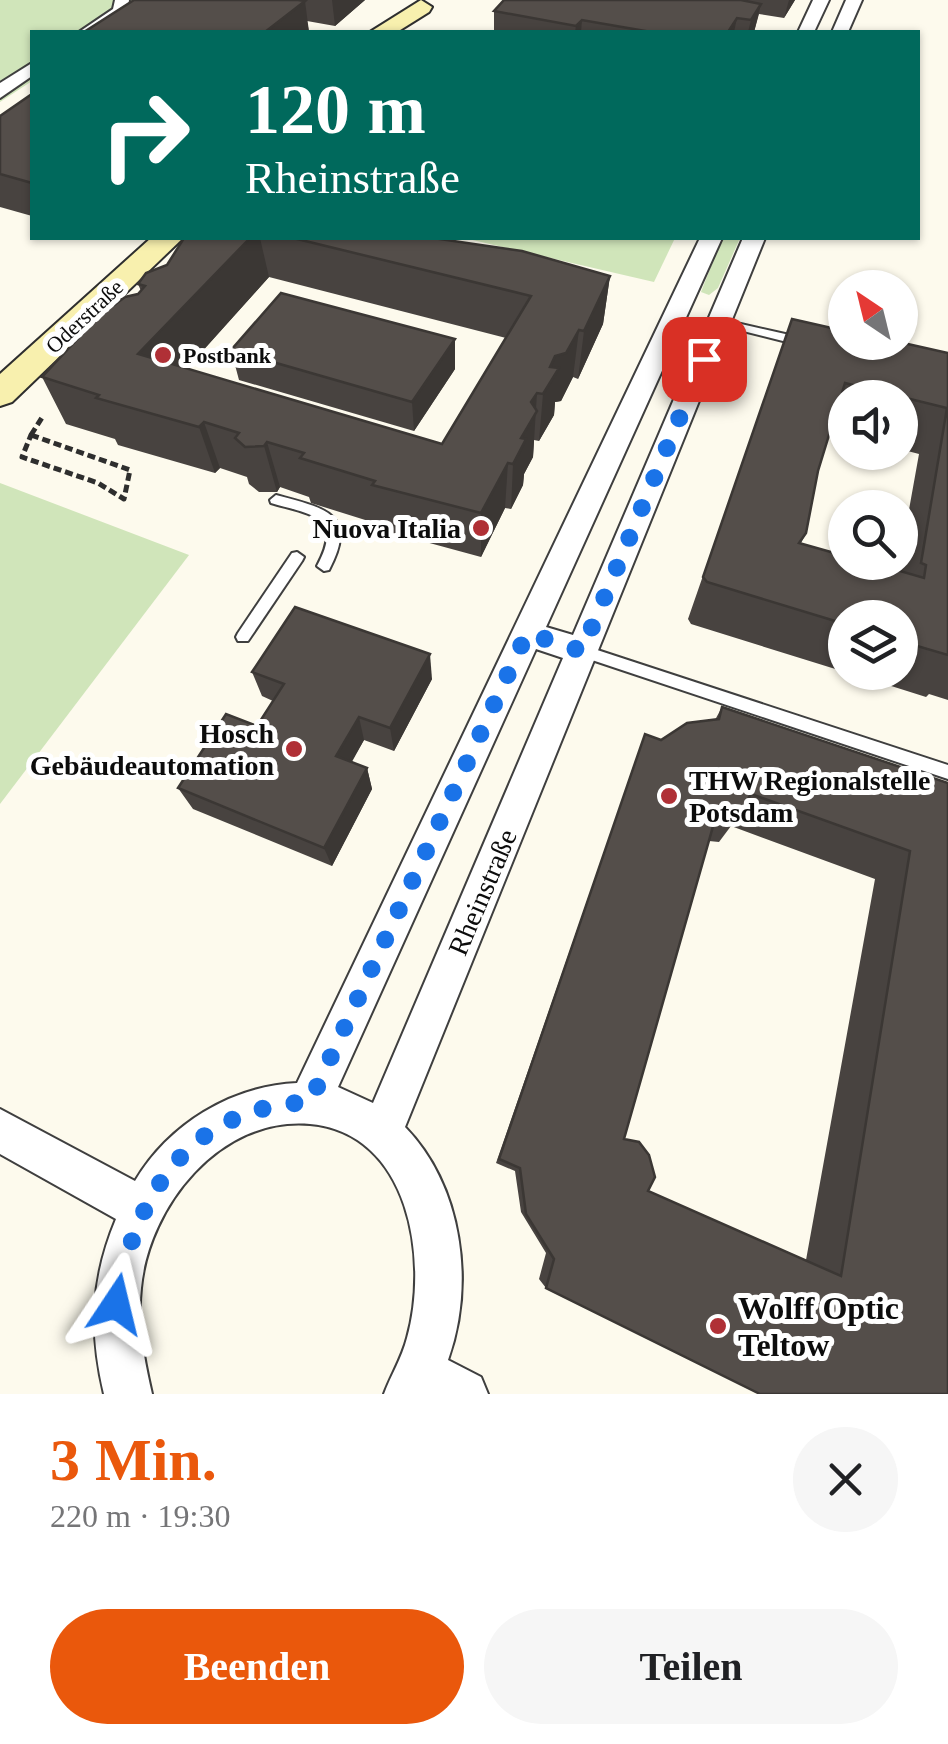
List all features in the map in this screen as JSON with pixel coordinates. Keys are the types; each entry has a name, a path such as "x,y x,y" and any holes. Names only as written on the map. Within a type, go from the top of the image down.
{"main road":[{"path":"385,30 425,4"},
{"path":"405,30 425,4"},
{"name":"Oderstraße","path":"0,394 166,240"}],"street":[{"path":"807,30 821,0"},
{"path":"841,30 854,0"},
{"path":"91,30 121,11 122,1"},
{"path":"0,92 30,70"},
{"path":"310,1102 710,240"},
{"name":"Rheinstraße","path":"382,1132 753,240"},
{"path":"676,312 719,322"},
{"path":"527,633 582,651"},
{"path":"128,1394 118,1354 116,1304 125,1256 142,1210 168,1170 200,1138 235,1116 272,1103 310,1102 336,1107 382,1132 411,1166 431,1209 440,1261 437,1316 414,1383 464,1394"},
{"path":"0,1130 142,1210"}],"lane":[{"path":"719,322 822,347"},
{"path":"276,500 322,514 336,529 338,546 324,566"},
{"path":"244,637 298,557"},
{"path":"582,651 948,772"}],"path":[{"path":"30,435 130,470 124,499 98,483 22,456 30,435 42,416"}],"green space":[{"path":"0,0 161,0 113,30 30,30 30,82 0,102"},
{"path":"473,240 674,240 654,282"},
{"path":"721,240 739,240 718,288 709,295 701,292"},
{"path":"0,483 189,555 0,804"}],"building":[{"path":"134,0 305,1 268,30 87,30"},
{"path":"504,0 741,0 761,4 751,20 737,18 729,30 640,30 582,20 576,26 494,11"},
{"path":"30,95 30,182 0,174 0,116"},
{"path":"183,240 248,240 138,354 442,444 531,296 301,240 447,240 522,251 610,276 584,331 579,330 566,353 555,356 550,367 559,368 543,394 537,393 531,402 537,411 521,438 526,439 481,513 372,485 375,481 300,458 304,453 267,442 264,446 245,447 235,438 239,433 204,422 199,427 96,398 99,395 42,377 98,317 125,297 138,294 145,286 138,284 146,273 167,265"},
{"path":"281,293 455,339 412,402 231,350"},
{"path":"792,319 828,327 828,360 918,360 918,346 948,353 948,655 918,646 918,600 828,600 828,619 707,582 703,577"},
{"name":"Hosch Gebäudeautomation","path":"295,607 430,654 390,728 359,717 336,756 367,768 324,848 178,788 226,714 257,726 284,684 252,672"},
{"path":"722,707 948,783 948,1394 760,1394 546,1288 554,1259 526,1214 520,1168 499,1159 645,734 661,740 687,723 719,719","holes":["751,794 910,851 841,1276 648,1191 655,1177 649,1155 639,1142 624,1139 718,809 740,812"]}],"place":[{"name":"Postbank","path":"163,355"},
{"name":"Nuova Italia","path":"481,528"},
{"name":"Hosch Gebäudeautomation","path":"294,749"},
{"name":"THW Regionalstelle Potsdam","path":"669,796"},
{"name":"Wolff Optic Teltow","path":"718,1326"}],"route":[{"path":"116,1304 125,1256 142,1210 168,1170 200,1138 235,1116 272,1103 310,1102 527,633 582,651 704,359"}]}
